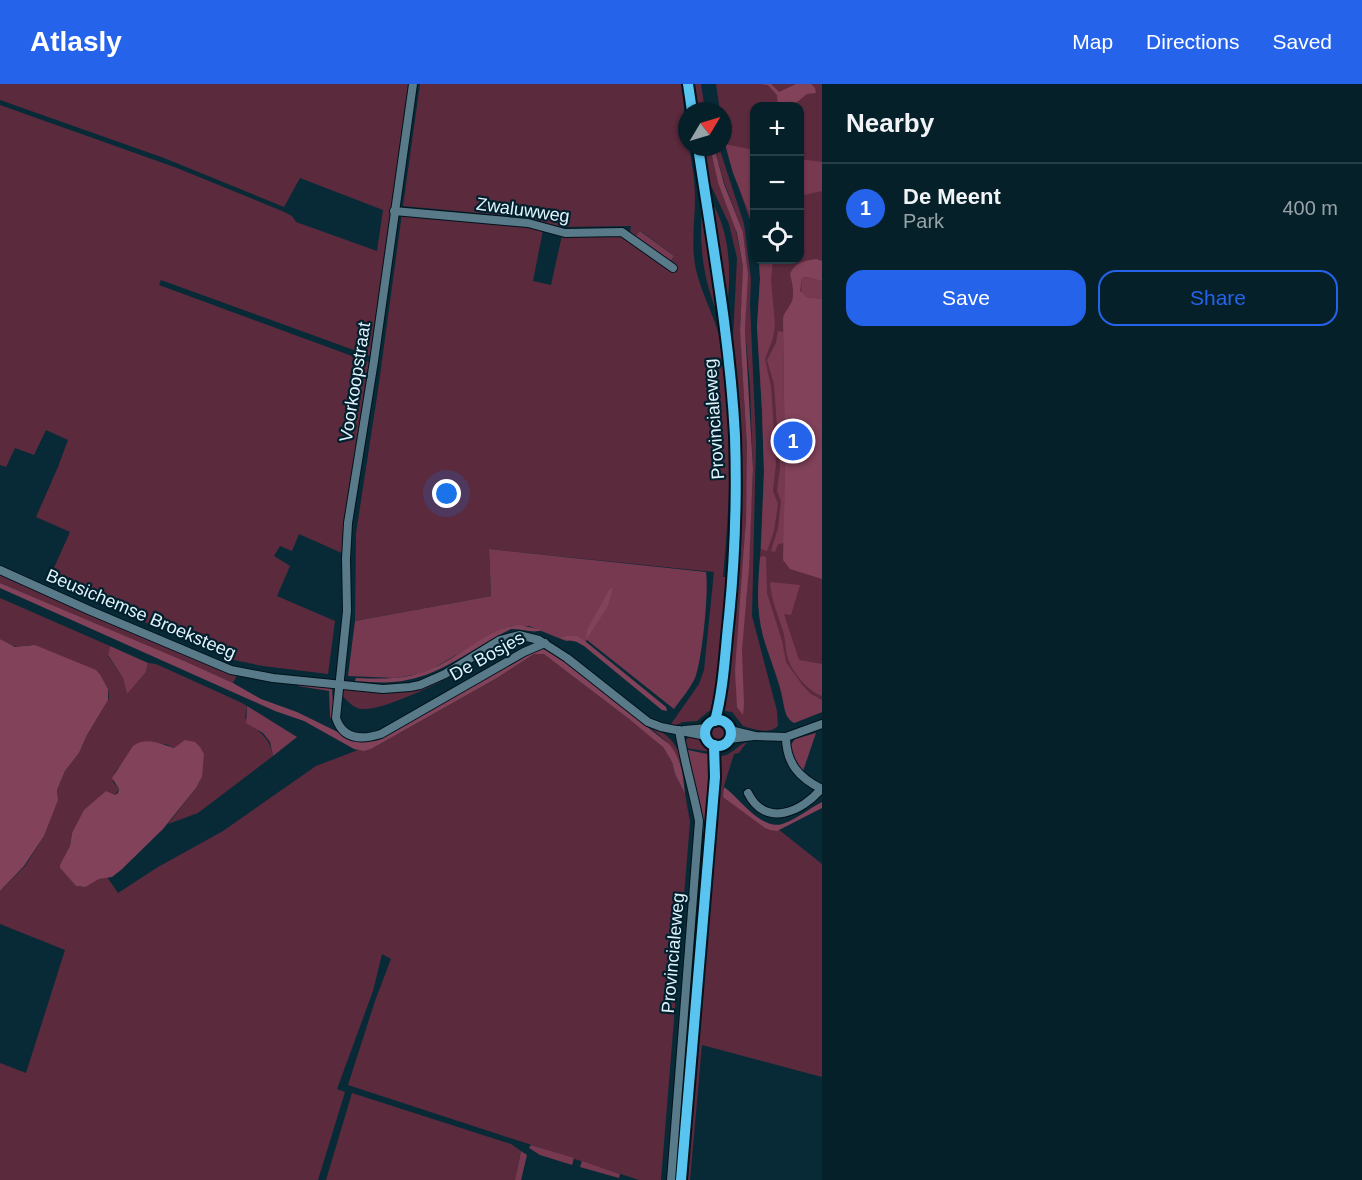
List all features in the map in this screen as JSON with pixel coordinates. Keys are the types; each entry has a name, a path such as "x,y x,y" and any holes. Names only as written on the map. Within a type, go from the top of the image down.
{"highway":[{"path":"688,84 691,102"},
{"name":"Provincialeweg","path":"681,1180 732,580 735,513 735,435 725,333 699,156"}],"street":[{"name":"Voorkoopstraat","path":"338,685 347,611 348,523 374,361 413,84"},
{"name":"Zwaluwweg","path":"394,211 528,223 565,233 622,232 673,268"},
{"name":"Beusichemse Broeksteeg","path":"0,570 231,670 273,678 391,689 420,685 445,674 491,644 509,636 528,636 545,643"},
{"name":"De Bosjes","path":"338,685 336,718 339,725 344,732 353,737 367,738 381,734 524,652 545,643 648,722 679,730 786,737"},
{"path":"748,793 752,801 765,811 780,814 796,808 822,789 809,783 794,769 788,756 786,737 822,724"},
{"name":"Provincialeweg","path":"671,1180 699,821 683,757 679,730"}],"shaded area":[{"path":"0,84 411,84 373,357 161,280 159,285 371,363 344,554 299,534 292,551 280,546 274,556 290,566 277,596 335,621 328,674 234,660 48,581 70,532 36,517 68,440 46,430 34,455 15,448 6,467 0,465 0,105 177,168 282,211 292,216 296,222 377,251 383,210 300,178 284,207 164,158 0,100"},
{"path":"420,84 682,84 683,102 678,102 678,156 690,156 695,204 694,257 699,280 722,348 728,405 729,491 723,577 728,577 716,711 709,711 697,721 683,722 674,726 653,721 646,715 659,722 671,724 699,684 704,670 714,572 489,549 491,596 355,621 356,533 402,213 512,223 543,230 533,281 551,285 562,235 620,235 667,268 674,256 641,231 635,237 630,233 631,226 558,227 530,218 403,206"},
{"path":"693,84 701,84 704,102 696,102"},
{"path":"716,84 822,84 822,712 797,722 787,717 763,636 758,604 764,472 757,327 759,264 804,264 804,102 750,102 750,220 729,156 732,156 732,102 719,102"},
{"path":"761,84 771,84 779,92 796,84 811,84 816,93 807,94 797,102 778,102 777,95 768,85"},
{"path":"732,145 750,149 750,217 748,210 728,156 732,156"},
{"path":"704,156 712,156 718,183 735,226 744,271 740,325 748,468 743,579 746,605 753,473 745,329 747,266 743,232 717,156 722,156 744,224 751,279 756,442 752,616 777,711 778,726 766,731 743,726 732,712 725,711 739,407 733,338 737,258 729,224 707,177"},
{"path":"712,156 716,156 724,184 743,232 748,275 745,329 753,469 749,568 742,650 743,715 737,707 735,670 746,518 747,448 740,330 743,267 737,233 718,183"},
{"path":"804,160 822,162 822,191 804,195"},
{"path":"709,197 722,224 726,239 729,283 726,313"},
{"path":"702,209 716,310 703,260"},
{"path":"640,231 674,256 670,262 635,237"},
{"path":"808,260 822,261 822,281 802,278 800,291 806,297 822,299 822,579 790,569 783,560 785,469 783,319 793,298 790,274 794,267"},
{"path":"759,264 773,264 771,280 775,324 773,338 765,359 771,387 776,464 773,491 778,504 774,531 767,551 761,549 764,472 757,327"},
{"path":"802,278 822,281 822,299 806,297 801,293"},
{"path":"778,331 783,332 784,543 778,544 775,552 771,551 778,528 781,501 777,491 780,468 774,384 767,360 776,343"},
{"path":"489,549 706,572 706,609 698,669 691,686 674,709 587,640 582,645 575,640 566,641 529,626 512,626 419,674 395,678 348,676 355,621 491,596"},
{"path":"760,557 766,557 767,593 786,662 803,686 822,700 822,712 794,723 786,713 761,626 758,587"},
{"path":"0,574 222,671 237,675 233,683 0,583"},
{"path":"770,582 800,585 791,615 784,614 799,660 822,664 822,696 806,686 790,664"},
{"path":"0,583 184,661 233,683 261,699 297,712 352,739 366,740 532,650 540,648 555,653 670,745 683,774 685,794 663,747 544,654 534,654 497,678 364,751 354,749 304,721 275,711 0,588"},
{"path":"613,587 608,606 586,640 587,630 609,590"},
{"path":"0,598 110,646 108,656 123,678 127,693 146,672 148,663 156,664 247,706 245,718 266,738 273,756 198,813 168,824 202,777 179,745 174,748 165,744 138,743 115,772 113,782 119,789 115,795 103,793 72,833 70,846 60,868 76,886 81,887 107,877 118,893 158,867 223,831 316,766 358,750 371,749 497,678 534,654 544,654 550,658 651,736 663,747 672,762 685,794 690,822 661,1180 639,1180 348,1085 391,959 382,954 373,991 337,1089 345,1092 318,1180 0,1180 0,1063 26,1073 65,950 0,924 0,891 25,866 44,836 65,771 79,753 109,698 108,689 101,676 30,645 15,646 0,639"},
{"path":"520,625 542,630 511,629 448,665 407,680 355,681 356,678 395,678 424,672 444,663 497,631"},
{"path":"577,636 585,641 666,707 667,711 662,710 584,646 560,638"},
{"path":"0,639 15,647 35,645 96,670 108,689 108,700 79,753 65,771 57,790 58,800 44,836 24,866 0,891"},
{"path":"110,646 148,663 146,672 127,694 123,678 108,655"},
{"path":"447,678 405,698 370,709 355,707 339,692 344,688 424,686"},
{"path":"299,682 328,686 332,689 334,717 330,718 329,691 298,686"},
{"path":"247,706 297,737 273,756 270,742 263,733 246,723"},
{"path":"643,722 670,739 684,767 666,742"},
{"path":"719,726 724,728 726,733 724,738 719,740 714,738 712,733 714,728"},
{"path":"816,733 803,771 792,758 790,746 795,739"},
{"path":"691,735 702,738 711,752 686,748 685,741"},
{"path":"185,740 195,742 204,754 202,777 196,788 163,829 121,870 112,877 99,879 85,887 76,886 60,868 60,865 84,810 106,791 115,795 118,793 119,789 112,778 133,746 148,741 174,748"},
{"path":"747,742 739,753 734,754 723,789 763,823 773,825 822,864 822,1077 702,1045 690,1180 684,1180 721,756"},
{"path":"686,751 712,755 710,792 703,836"},
{"path":"724,787 760,819 776,825 795,818 822,802 822,808 777,831 770,830 723,797"},
{"path":"352,1093 511,1144 521,1151 515,1180 326,1180"},
{"path":"531,1145 574,1158 572,1165 540,1155 529,1148"},
{"path":"521,1151 527,1155 521,1180 515,1180"},
{"path":"582,1161 620,1174 619,1178 580,1167"}],"place":[{"name":"De Meent","path":"793,441"}]}
